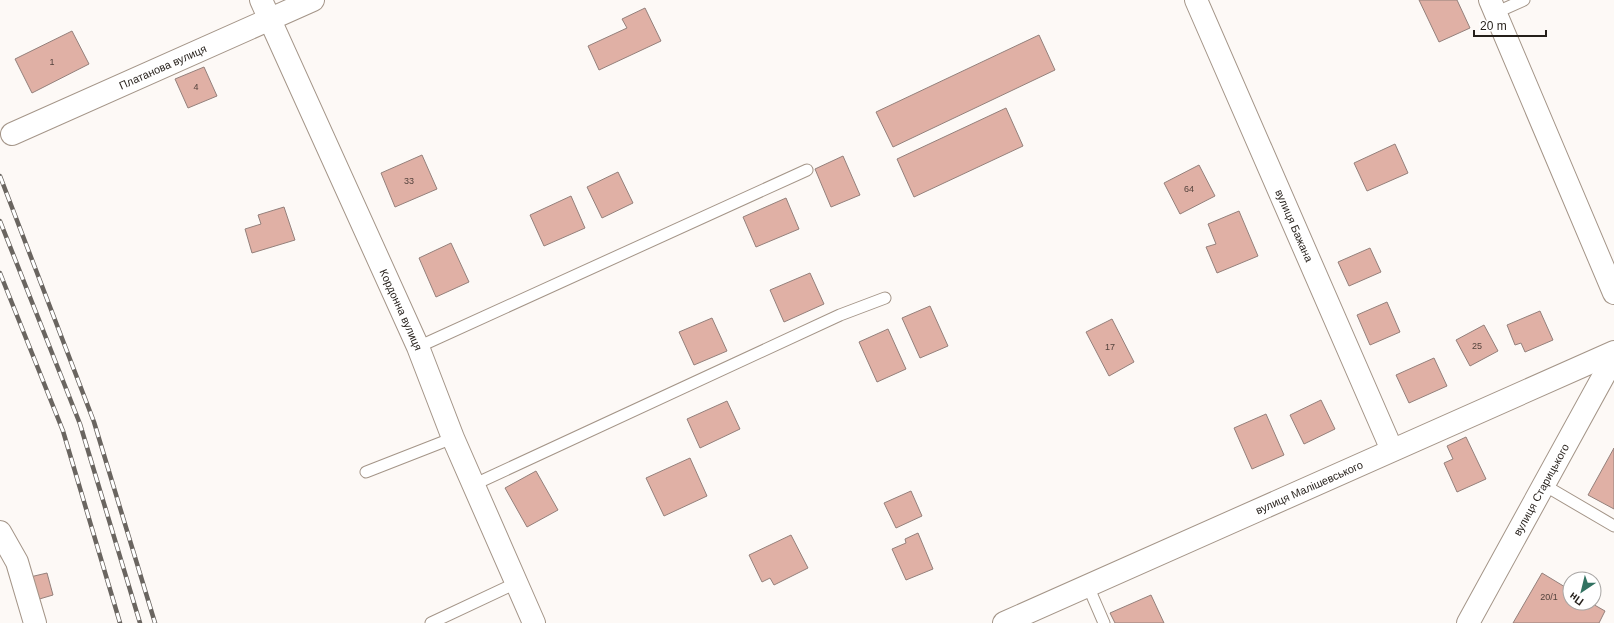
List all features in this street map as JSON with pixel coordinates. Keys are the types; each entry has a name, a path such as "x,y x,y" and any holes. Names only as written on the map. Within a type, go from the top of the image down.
{"street":[{"name":"Кордонна вулиця","path":"261,0 418,347 453,438 534,623"},
{"name":"Платанова вулиця","path":"12,134 313,0"},
{"name":"вулиця Бажана","path":"1196,0 1392,450"},
{"path":"1493,7 1614,293"},
{"name":"вулиця Малішевського","path":"1004,623 1614,352"},
{"name":"вулиця Старицького","path":"1468,623 1614,357"},
{"path":"0,532 17,562 35,623"}],"lane":[{"path":"1493,7 1524,0"},
{"path":"418,347 808,170"},
{"path":"473,485 840,315 885,298"},
{"path":"366,472 453,438"},
{"path":"1544,486 1614,526"},
{"path":"431,623 516,584"},
{"path":"1088,586 1104,623"}],"building":[{"path":"1419,0 1457,0 1470,28 1439,42"},
{"path":"645,8 661,41 599,70 588,46 627,28 622,19"},
{"path":"72,31 89,64 32,93 15,59"},
{"path":"1039,35 1055,70 893,147 876,112"},
{"path":"204,67 217,96 188,108 175,79"},
{"path":"1006,108 1023,146 914,197 897,159"},
{"path":"1395,144 1408,173 1367,191 1354,163"},
{"path":"422,155 437,189 395,207 381,173"},
{"path":"843,156 860,195 831,207 815,169"},
{"path":"1199,165 1215,196 1180,214 1164,183"},
{"path":"618,172 633,203 602,218 587,187"},
{"path":"571,196 585,228 544,246 530,215"},
{"path":"786,198 799,229 756,247 743,217"},
{"path":"284,207 295,240 252,253 245,229 261,224 258,215"},
{"path":"1239,211 1258,256 1217,273 1206,247 1216,244 1208,224"},
{"path":"451,243 469,282 436,297 419,258"},
{"path":"1370,248 1381,272 1349,286 1338,262"},
{"path":"810,273 824,304 784,322 770,290"},
{"path":"1387,302 1400,332 1370,345 1357,315"},
{"path":"930,306 948,346 920,358 902,318"},
{"path":"1540,311 1553,340 1525,352 1521,343 1515,345 1507,325"},
{"path":"712,318 727,351 694,365 679,332"},
{"path":"1112,319 1134,362 1109,376 1086,332"},
{"path":"1484,325 1498,351 1470,366 1456,340"},
{"path":"888,329 906,369 877,382 859,342"},
{"path":"1434,358 1447,386 1409,403 1396,375"},
{"path":"1321,400 1335,429 1304,444 1290,415"},
{"path":"727,401 740,429 700,448 687,419"},
{"path":"1266,414 1284,455 1252,469 1234,428"},
{"path":"1466,437 1486,479 1457,492 1444,463 1453,459 1447,446"},
{"path":"1614,448 1614,509 1588,495"},
{"path":"690,458 707,496 664,516 646,478"},
{"path":"536,471 558,510 527,527 505,488"},
{"path":"911,491 922,516 896,528 884,503"},
{"path":"918,533 933,569 906,580 892,549 906,543 905,539"},
{"path":"791,535 808,568 774,585 770,578 762,582 749,555"},
{"path":"47,573 53,595 36,600 30,577"},
{"path":"1542,573 1562,585 1562,611 1602,611 1602,609 1605,611 1599,623 1513,623"},
{"path":"1151,595 1164,623 1115,623 1110,613"}],"railway":[{"path":"0,176 94,422 155,623"},
{"path":"0,221 80,424 140,623"},
{"path":"0,273 63,431 120,623"}]}
